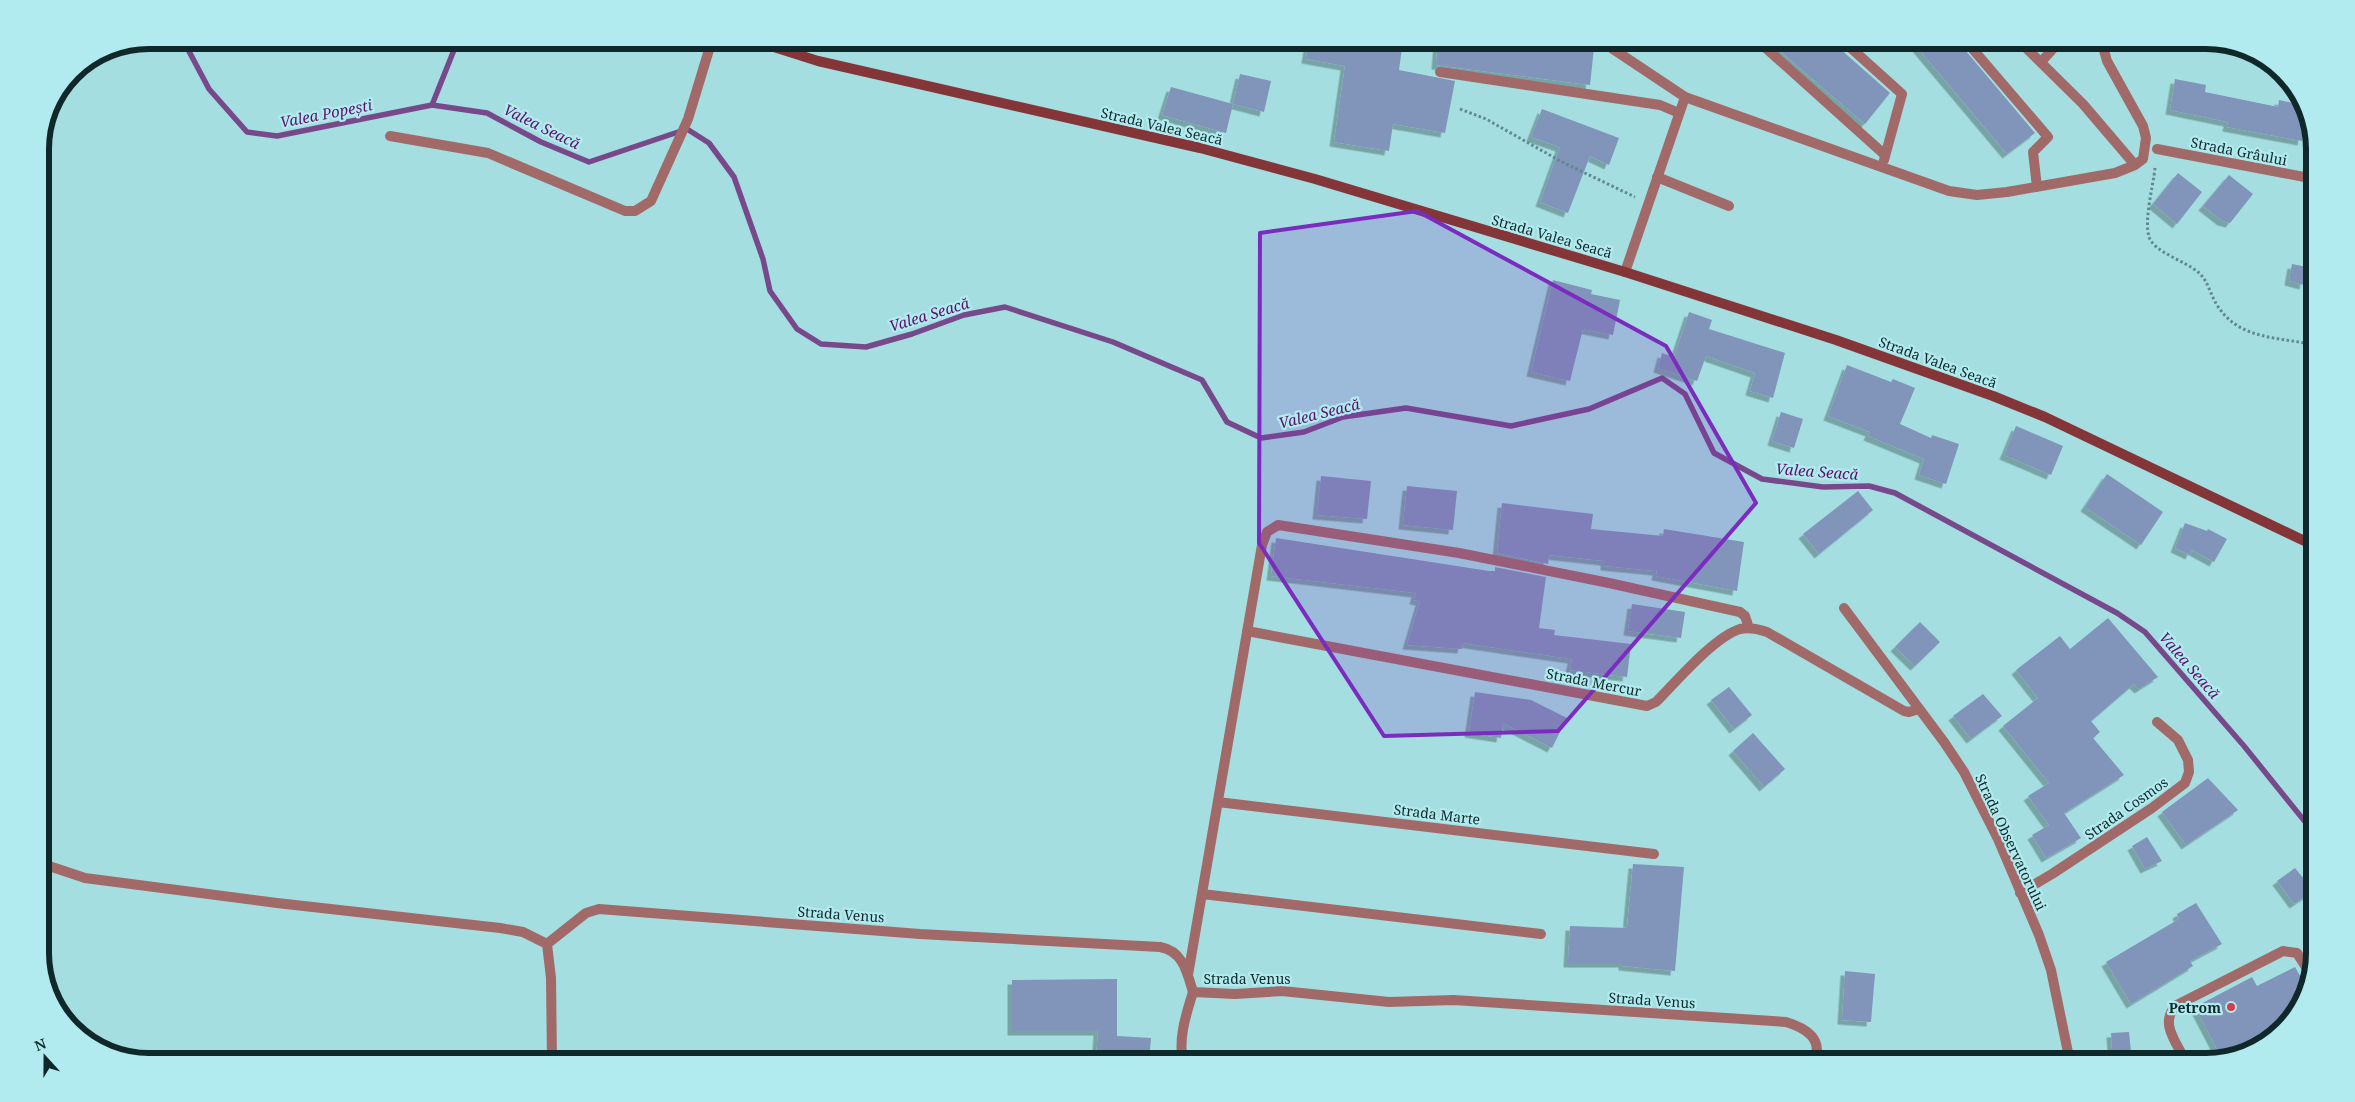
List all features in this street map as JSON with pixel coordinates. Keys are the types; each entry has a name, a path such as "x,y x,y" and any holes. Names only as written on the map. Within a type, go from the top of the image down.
{"main road":[{"name":"Strada Valea Seacă","path":"780,49 818,61 1200,148 1315,179 1625,272 1836,340 1994,396 2045,417 2306,542"}],"street":[{"path":"390,136 488,153 625,211 635,211 651,201 678,144 688,119 709,49"},
{"path":"1613,49 1685,97 1949,191 1977,194 2037,187 2115,174 2143,159 2146,150 2143,126 2107,61 2104,49"},
{"path":"1767,49 1885,155"},
{"path":"1852,49 1902,94 1882,167"},
{"path":"1973,49 2048,137 2033,152 2037,187"},
{"path":"2027,49 2083,104 2134,165"},
{"path":"2041,62 2053,49"},
{"path":"1440,72 1660,105 1679,114"},
{"path":"1625,272 1685,97"},
{"name":"Strada Grâului","path":"2157,149 2306,177"},
{"path":"1657,177 1729,206"},
{"path":"1188,975 1262,544 1267,532 1278,525 1458,553 1740,612 1745,616 1749,628 1767,632 1904,711 1909,712 1919,709"},
{"name":"Strada Observatorului","path":"1844,608 1964,772 1998,839 2039,935 2051,970 2068,1053"},
{"name":"Strada Mercur","path":"1247,631 1647,706 1656,702 1720,640 1732,632 1749,628"},
{"name":"Strada Cosmos","path":"2020,893 2152,808 2185,783 2189,772 2188,760 2178,740 2157,722"},
{"name":"Strada Marte","path":"1218,802 1654,854"},
{"path":"49,866 95,880 523,932 547,944 551,978 552,1053"},
{"path":"1202,894 1541,934"},
{"name":"Strada Venus","path":"547,944 586,913 599,909 920,934 1160,947 1174,951 1183,963 1193,992 1235,994 1282,991 1389,1002 1454,1000 1786,1022 1802,1027 1811,1035 1816,1042 1815,1053"},
{"path":"2182,1053 2168,1023 2169,1012 2177,1004 2284,951 2297,952 2305,966"},
{"path":"1183,1053 1182,1037 1185,1016 1193,992"}],"path":[{"path":"1460,109 1486,119 1562,162 1648,203"},
{"path":"2157,149 2148,223 2149,237 2156,248 2184,261 2200,273 2210,287 2216,304 2225,317 2236,327 2248,332 2306,343"}],"highlighted area":[{"path":"1417,211 1666,346 1756,503 1558,731 1384,736 1259,543 1260,233"}],"building":[{"path":"1308,49 1402,49 1399,70 1455,81 1445,133 1393,124 1389,151 1334,142 1345,66 1306,59"},
{"path":"1437,49 1594,49 1590,85 1436,65"},
{"path":"1778,49 1840,49 1890,93 1865,124"},
{"path":"1919,49 1964,49 2035,133 2007,154"},
{"path":"1240,74 1271,81 1264,112 1233,104"},
{"path":"2175,79 2206,85 2205,92 2278,107 2279,100 2295,104 2304,130 2302,141 2227,127 2228,122 2170,110"},
{"path":"1171,87 1233,104 1226,133 1162,115"},
{"path":"1542,109 1619,138 1609,165 1590,156 1568,213 1540,202 1560,147 1531,137"},
{"path":"2178,173 2202,192 2177,224 2153,204"},
{"path":"2229,175 2253,194 2230,223 2222,221 2203,206"},
{"path":"2292,264 2306,267 2304,285 2289,281"},
{"path":"1553,280 1592,290 1591,294 1620,300 1613,335 1583,329 1570,381 1531,372"},
{"path":"1689,312 1712,320 1709,329 1785,353 1773,398 1750,391 1755,373 1706,356 1697,381 1658,368 1662,353 1674,357"},
{"path":"1847,365 1891,382 1893,379 1915,388 1900,424 1931,438 1932,435 1959,444 1946,484 1919,475 1924,459 1868,436 1870,432 1828,416"},
{"path":"1781,412 1803,419 1794,448 1772,441"},
{"path":"2016,426 2063,446 2051,475 2004,455"},
{"path":"2107,474 2163,512 2141,545 2085,507"},
{"path":"1321,476 1371,481 1367,519 1317,515"},
{"path":"1407,486 1457,491 1453,530 1403,525"},
{"path":"1858,491 1873,510 1819,554 1803,534"},
{"path":"1502,503 1593,514 1591,529 1663,536 1664,529 1744,542 1737,591 1656,576 1657,571 1605,566 1605,561 1549,555 1548,564 1497,553"},
{"path":"2185,523 2207,531 2208,529 2227,539 2214,562 2192,550 2190,555 2175,548"},
{"path":"1276,538 1489,571 1495,571 1495,567 1546,577 1539,628 1555,630 1554,635 1631,644 1627,677 1570,670 1572,659 1463,643 1462,649 1407,645 1420,601 1414,600 1416,593 1271,576"},
{"path":"1632,604 1685,612 1681,638 1628,631"},
{"path":"2108,618 2158,677 2139,689 2134,684 2091,721 2100,732 2093,738 2124,775 2064,813 2081,838 2046,858 2032,835 2049,825 2028,796 2049,783 2003,726 2038,698 2016,670 2060,636 2070,649"},
{"path":"1920,622 1940,642 1915,666 1895,647"},
{"path":"1729,687 1752,715 1734,729 1711,700"},
{"path":"1475,692 1531,700 1567,718 1552,748 1503,723 1501,738 1469,733"},
{"path":"1983,694 2002,716 1971,739 1953,716"},
{"path":"1753,733 1785,769 1764,787 1733,751"},
{"path":"2208,778 2238,810 2186,845 2162,812"},
{"path":"2147,837 2162,861 2145,869 2132,846"},
{"path":"1633,864 1684,867 1675,971 1623,966 1623,963 1568,963 1570,926 1627,928"},
{"path":"2295,868 2304,879 2306,878 2306,896 2294,904 2277,881"},
{"path":"2196,903 2222,944 2190,961 2193,966 2131,1004 2106,962 2179,919 2177,914"},
{"path":"2295,967 2303,980 2293,1003 2272,1028 2250,1043 2232,1050 2218,1052 2195,1007 2252,977 2257,986"},
{"path":"1845,971 1875,974 1871,1022 1842,1020"},
{"path":"1117,979 1117,1036 1151,1038 1150,1053 1097,1053 1098,1031 1012,1031 1012,980"},
{"path":"2129,1032 2131,1053 2112,1053 2111,1033"}],"waterway":[{"name":"Valea Seacă","path":"188,49 209,89 247,132 277,136 432,105 487,113 541,142 589,162 687,129 709,143 734,177 763,259 770,291 797,329 821,344 866,347 912,334 964,315 1005,307 1113,342 1202,380 1227,422 1261,438 1304,432 1343,417 1406,408 1511,426 1589,409 1662,378 1685,394 1714,453 1762,479 1823,487 1869,486 1895,493 2117,613 2145,632 2244,746 2306,823"},
{"name":"Valea Seacă","path":"432,105 454,49"}],"place":[{"name":"Petrom","path":"2231,1007"}],"water label":[{"name":"Valea Popești","path":"326,113"}]}
